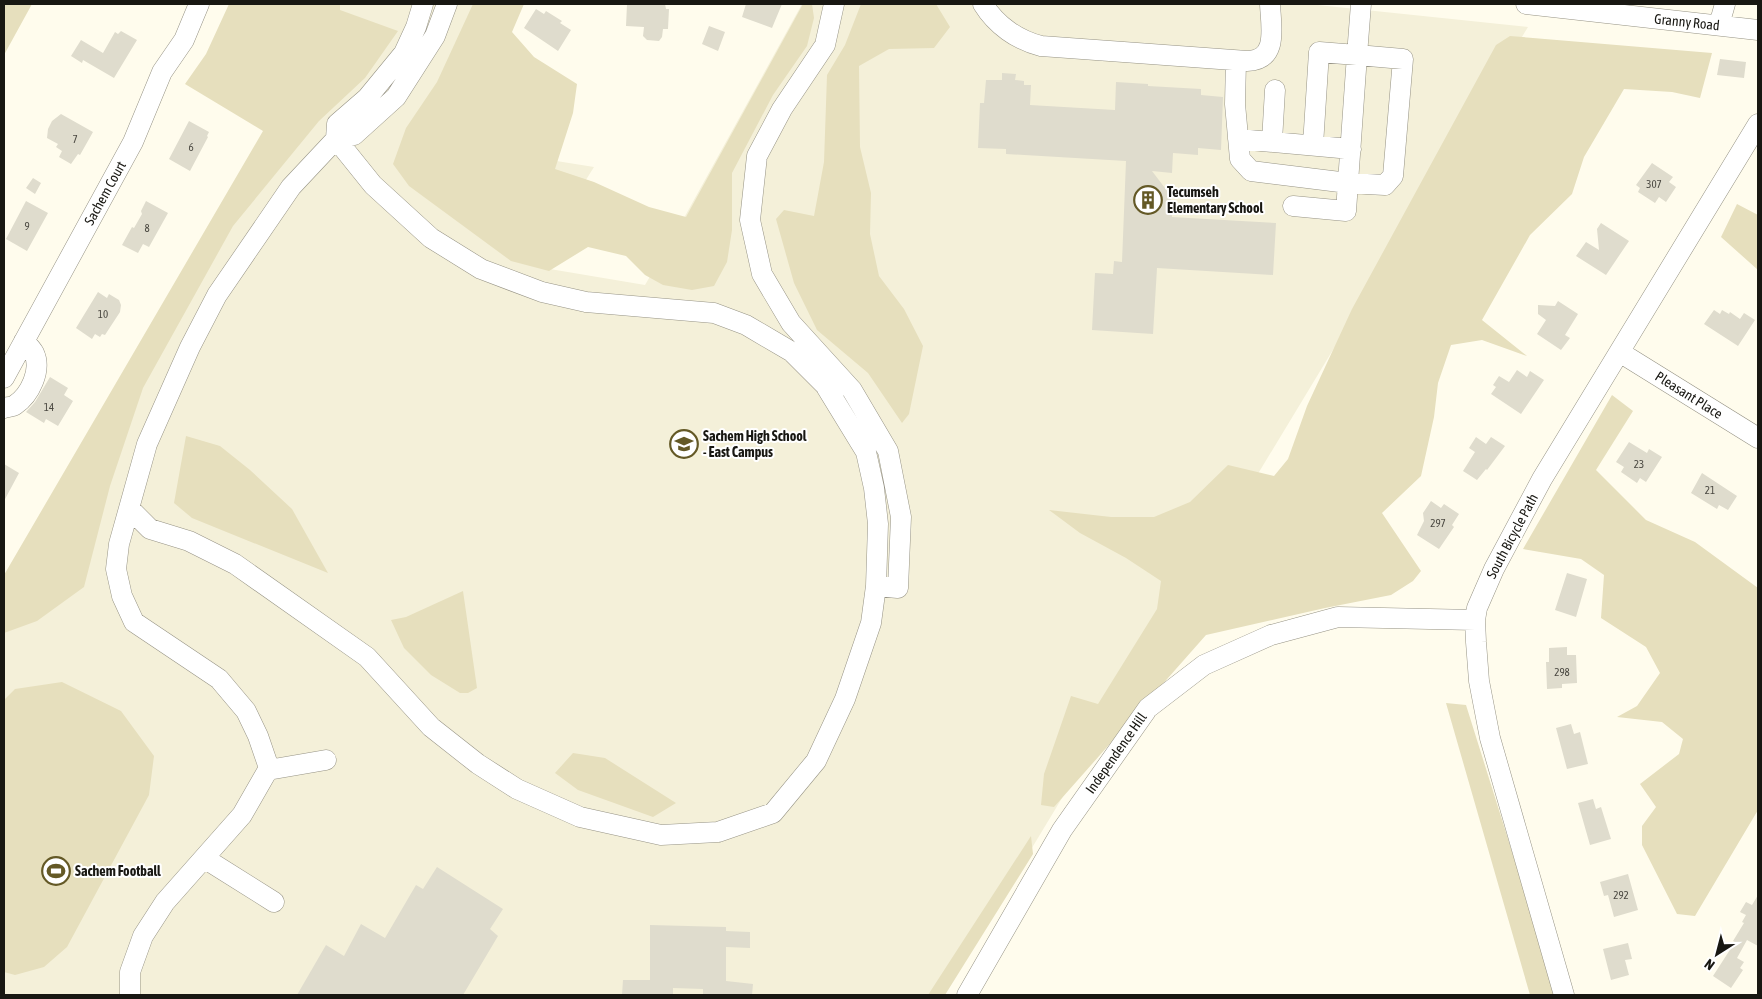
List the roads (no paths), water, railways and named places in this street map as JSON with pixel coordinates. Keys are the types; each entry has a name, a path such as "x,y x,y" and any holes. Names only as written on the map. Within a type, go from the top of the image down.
{"street":[{"name":"Sachem Court","path":"4,378 133,142 162,72 184,40 198,4"},
{"path":"128,508 150,529 189,541 235,564 367,657 431,727 478,764 518,789 580,816 661,835 718,832 773,813 816,761 845,699 871,624 876,586 878,524 874,488 866,452 825,385 792,352 746,325 714,312 586,302 542,292 481,269 431,238 373,185 336,139 337,124 367,98 404,53 416,27 423,4"},
{"path":"130,995 130,972 143,936 165,902 242,815 269,768 258,736 246,711 219,679 134,622 122,596 116,569 119,544 148,444 190,347 217,294 291,187 336,139 354,135 396,97 435,36 447,4"},
{"path":"834,4 825,45 782,109 757,156 750,220 762,274 791,323 852,390 888,451 901,517 898,588 876,586"},
{"path":"983,4 1003,28 1028,43 1041,46 1257,61 1271,45 1270,4"},
{"path":"1293,206 1346,211 1361,4"},
{"name":"Granny Road","path":"1526,4 1758,30"},
{"path":"1719,25 1725,4"},
{"path":"1236,60 1234,104 1240,159 1251,171 1348,183 1384,185 1393,176 1402,59 1318,52 1313,145"},
{"path":"1272,142 1275,90"},
{"name":"South Bicycle Path","path":"1564,995 1490,738 1479,681 1475,620 1486,585 1542,479 1621,353 1758,124"},
{"path":"1238,139 1350,148"},
{"path":"4,408 14,405 24,397 34,382 36,366 34,353 24,341"},
{"name":"Pleasant Place","path":"1621,353 1758,438"},
{"name":"Independence Hill","path":"967,995 1062,830 1148,708 1204,666 1271,635 1338,617 1475,620"},
{"path":"268,770 326,760"},
{"path":"204,858 274,902"}],"place":[{"name":"Tecumseh Elementary School","path":"1148,200"},
{"name":"Sachem High School - East Campus","path":"684,444"},
{"name":"Sachem Football","path":"56,871"}]}
